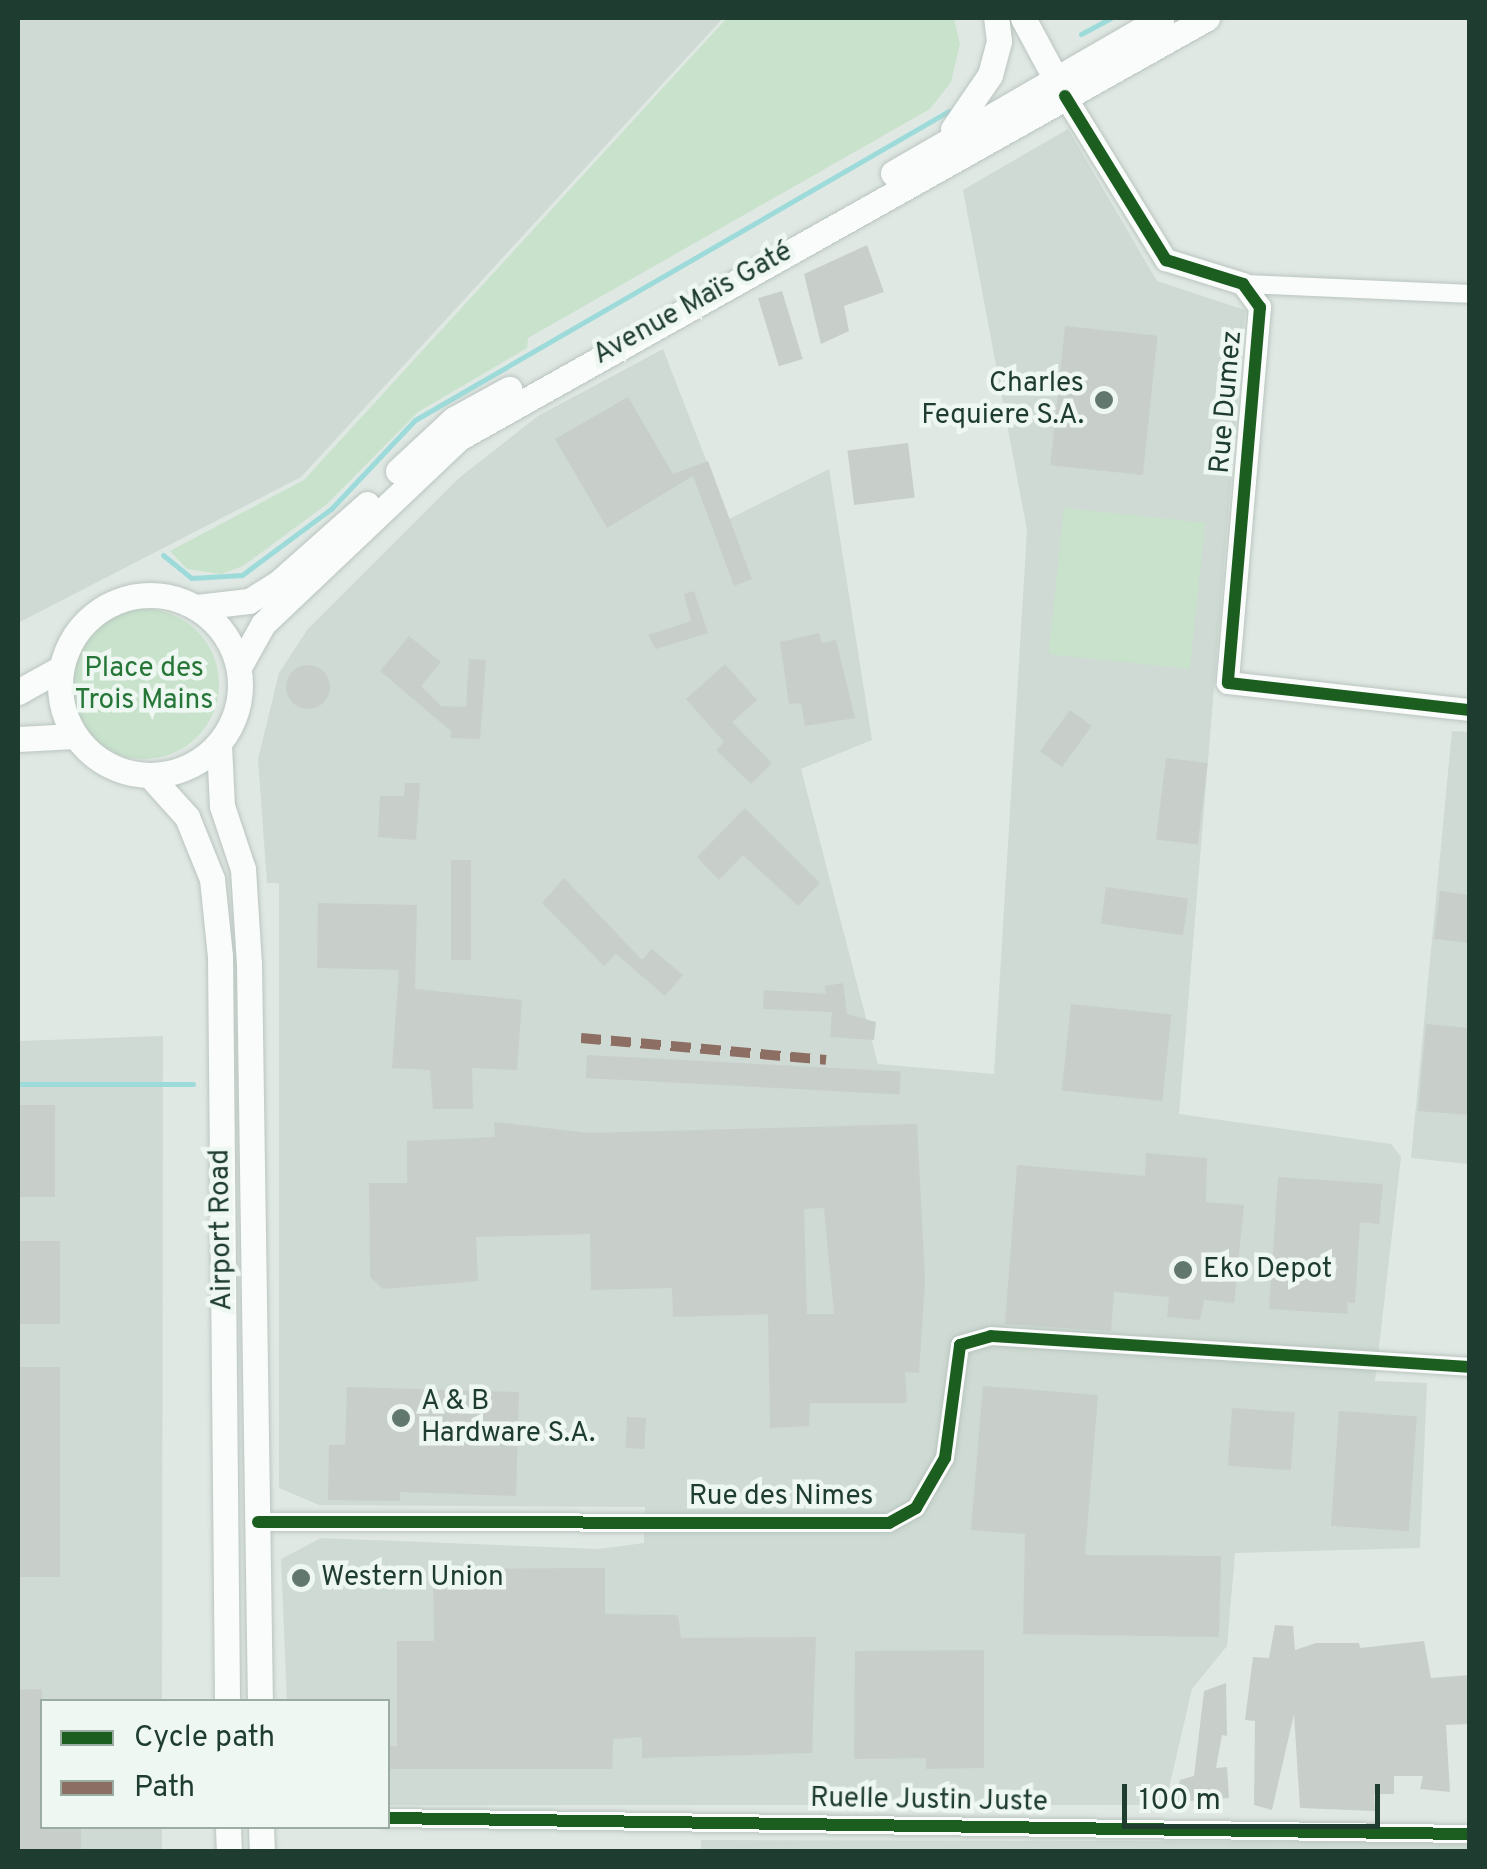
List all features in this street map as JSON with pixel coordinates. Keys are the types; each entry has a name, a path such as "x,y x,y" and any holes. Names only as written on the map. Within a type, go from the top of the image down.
{"main road":[{"path":"940,144 990,75 999,41 996,18"},
{"path":"1023,18 1060,86"},
{"name":"Avenue Maïs Gaté","path":"240,667 262,624 459,438 1060,86 1162,18"},
{"name":"Avenue Maïs Gaté","path":"198,607 249,601 278,583 454,420 940,144 1207,18"},
{"path":"156,596 198,607 232,643 240,667 237,708 219,745 176,773 151,777 122,772 94,758 74,736 62,704 61,668 71,641 114,602 156,596"},
{"path":"18,692 61,668"},
{"path":"18,739 74,736"},
{"name":"Airport Road","path":"219,745 222,806 243,869 249,964 260,1699"},
{"name":"Airport Road","path":"151,777 187,817 212,878 220,956 227,1699"}],"street":[{"path":"1060,86 1166,260 1243,284 1470,294"},
{"name":"Rue Dumez","path":"1243,284 1260,307 1228,683 1470,710"},
{"name":"Rue des Nimes","path":"258,1522 889,1523 916,1508 945,1458 960,1345 991,1336 1470,1367"},
{"name":"Ruelle Justin Juste","path":"390,1818 1470,1834"}],"shaded area":[{"path":"18,18 723,18 301,477 18,623"},
{"path":"1068,129 1157,281 1245,310 1179,1114 1391,1144 1401,1157 1375,1381 1427,1383 1420,1548 1235,1553 1227,1646 1192,1689 1165,1805 390,1805 390,1699 287,1699 281,1559 321,1538 598,1549 644,1543 645,1507 319,1505 279,1488 279,883 267,883 258,759 279,673 307,630 459,478 538,416 663,349 729,519 829,469 872,740 801,769 878,1064 994,1074 1027,530 963,190"},
{"path":"1452,731 1469,732 1469,1164 1411,1158"},
{"path":"163,1036 162,1699 40,1699 40,1829 162,1829 162,1851 18,1851 18,1041"},
{"path":"701,1840 1470,1842 1469,1852 701,1852"}],"green space":[{"path":"727,18 954,18 960,44 951,82 930,109 528,338 527,348 418,412 327,504 243,566 221,574 187,569 170,551 304,480"},
{"path":"1064,508 1205,523 1190,669 1049,654"},
{"name":"Place des Trois Mains","path":"144,609 173,615 197,631 213,655 219,684 213,713 197,737 173,753 144,759 115,753 91,737 75,713 69,684 75,655 91,631 115,615"}],"building":[{"path":"867,245 884,292 844,306 849,331 821,344 804,274"},
{"path":"782,291 803,359 779,366 758,298"},
{"name":"Charles Fequiere S.A.","path":"1065,326 1157,336 1143,475 1050,465"},
{"path":"628,397 673,474 708,461 752,579 734,586 693,476 607,528 555,439"},
{"path":"908,443 915,498 854,505 847,450"},
{"path":"694,591 708,633 656,649 648,635 691,621 684,594"},
{"path":"819,633 822,643 836,640 855,718 805,726 801,703 789,704 780,642"},
{"path":"409,636 441,662 421,686 441,706 466,707 469,659 486,660 480,739 451,738 451,731 380,671"},
{"path":"725,664 757,700 732,722 772,763 751,784 716,750 724,742 686,699"},
{"path":"308,665 323,672 330,687 323,702 308,709 293,702 286,687 293,672"},
{"path":"1070,710 1092,726 1062,767 1040,751"},
{"path":"1166,758 1208,763 1198,845 1156,839"},
{"path":"405,783 420,783 416,840 378,837 380,796 404,796"},
{"path":"745,808 820,883 798,906 743,855 719,880 697,857"},
{"path":"451,860 471,860 471,960 451,960"},
{"path":"564,878 642,960 652,949 683,975 665,996 616,954 604,966 542,903"},
{"path":"1106,887 1188,899 1183,935 1101,924"},
{"path":"1440,891 1470,895 1470,943 1434,939"},
{"path":"318,903 417,905 415,989 522,1000 517,1070 472,1068 473,1109 433,1109 430,1070 392,1068 399,970 317,968"},
{"path":"843,983 847,1014 876,1022 874,1040 830,1037 832,1012 763,1009 764,990 826,994 825,986"},
{"path":"1071,1004 1171,1015 1162,1101 1062,1091"},
{"path":"1426,1024 1470,1028 1470,1115 1418,1111"},
{"path":"587,1055 901,1071 899,1094 586,1078"},
{"path":"18,1105 55,1105 55,1197 18,1197"},
{"path":"494,1122 589,1133 917,1124 925,1281 919,1373 905,1372 907,1403 810,1403 809,1426 770,1428 768,1314 673,1317 672,1288 591,1290 590,1234 476,1237 478,1281 383,1289 370,1277 369,1183 407,1183 407,1141 495,1137","holes":["824,1208 834,1314 807,1314 804,1209"]},
{"path":"1146,1153 1207,1158 1206,1202 1244,1205 1234,1303 1204,1300 1200,1320 1167,1317 1169,1297 1114,1292 1111,1331 1005,1324 1017,1165 1145,1176"},
{"path":"1278,1177 1383,1184 1379,1224 1360,1222 1355,1303 1347,1302 1348,1314 1269,1309"},
{"path":"18,1241 60,1241 60,1324 18,1324"},
{"path":"18,1367 60,1367 60,1577 18,1577"},
{"path":"983,1386 1098,1395 1085,1555 1221,1556 1219,1637 1023,1634 1025,1534 971,1530"},
{"name":"A & B Hardware S.A.","path":"347,1387 519,1392 516,1496 400,1492 400,1501 328,1500 329,1445 345,1445"},
{"path":"1232,1408 1295,1412 1291,1470 1228,1466"},
{"path":"1339,1411 1417,1416 1409,1531 1331,1526"},
{"path":"627,1417 646,1418 644,1449 625,1448"},
{"path":"605,1568 605,1614 678,1615 681,1638 816,1637 812,1753 642,1758 642,1737 613,1739 612,1769 390,1769 390,1746 397,1746 397,1641 434,1641 433,1569"},
{"path":"1275,1625 1293,1626 1295,1650 1316,1643 1359,1643 1360,1648 1424,1641 1431,1678 1470,1675 1470,1724 1446,1725 1450,1792 1420,1789 1423,1776 1394,1776 1394,1794 1374,1794 1375,1811 1300,1808 1294,1714 1272,1810 1254,1805 1255,1721 1245,1720 1253,1657 1269,1658"},
{"path":"984,1650 984,1768 926,1769 926,1758 854,1759 855,1651"},
{"path":"1226,1683 1227,1736 1222,1735 1216,1768 1227,1767 1229,1798 1175,1802 1180,1780 1194,1776 1204,1691"},
{"path":"42,1689 40,1829 81,1829 81,1852 18,1852 18,1690"}],"waterway":[{"path":"1081,34 1111,18"},
{"path":"163,555 191,578 242,575 331,509 415,420 949,111"},
{"path":"18,1084 193,1084"}],"marked path":[{"path":"581,1038 826,1060"}],"cycle path":[{"path":"1065,96 1166,260 1243,284 1260,307 1228,683 1470,710"},
{"path":"258,1522 889,1523 916,1508 945,1458 960,1345 991,1336 1470,1367"},
{"path":"390,1818 1470,1834"}],"place":[{"name":"Charles Fequiere S.A.","path":"1104,400"},
{"name":"Eko Depot","path":"1183,1270"},
{"name":"A & B Hardware S.A.","path":"401,1418"},
{"name":"Western Union","path":"301,1578"}]}
